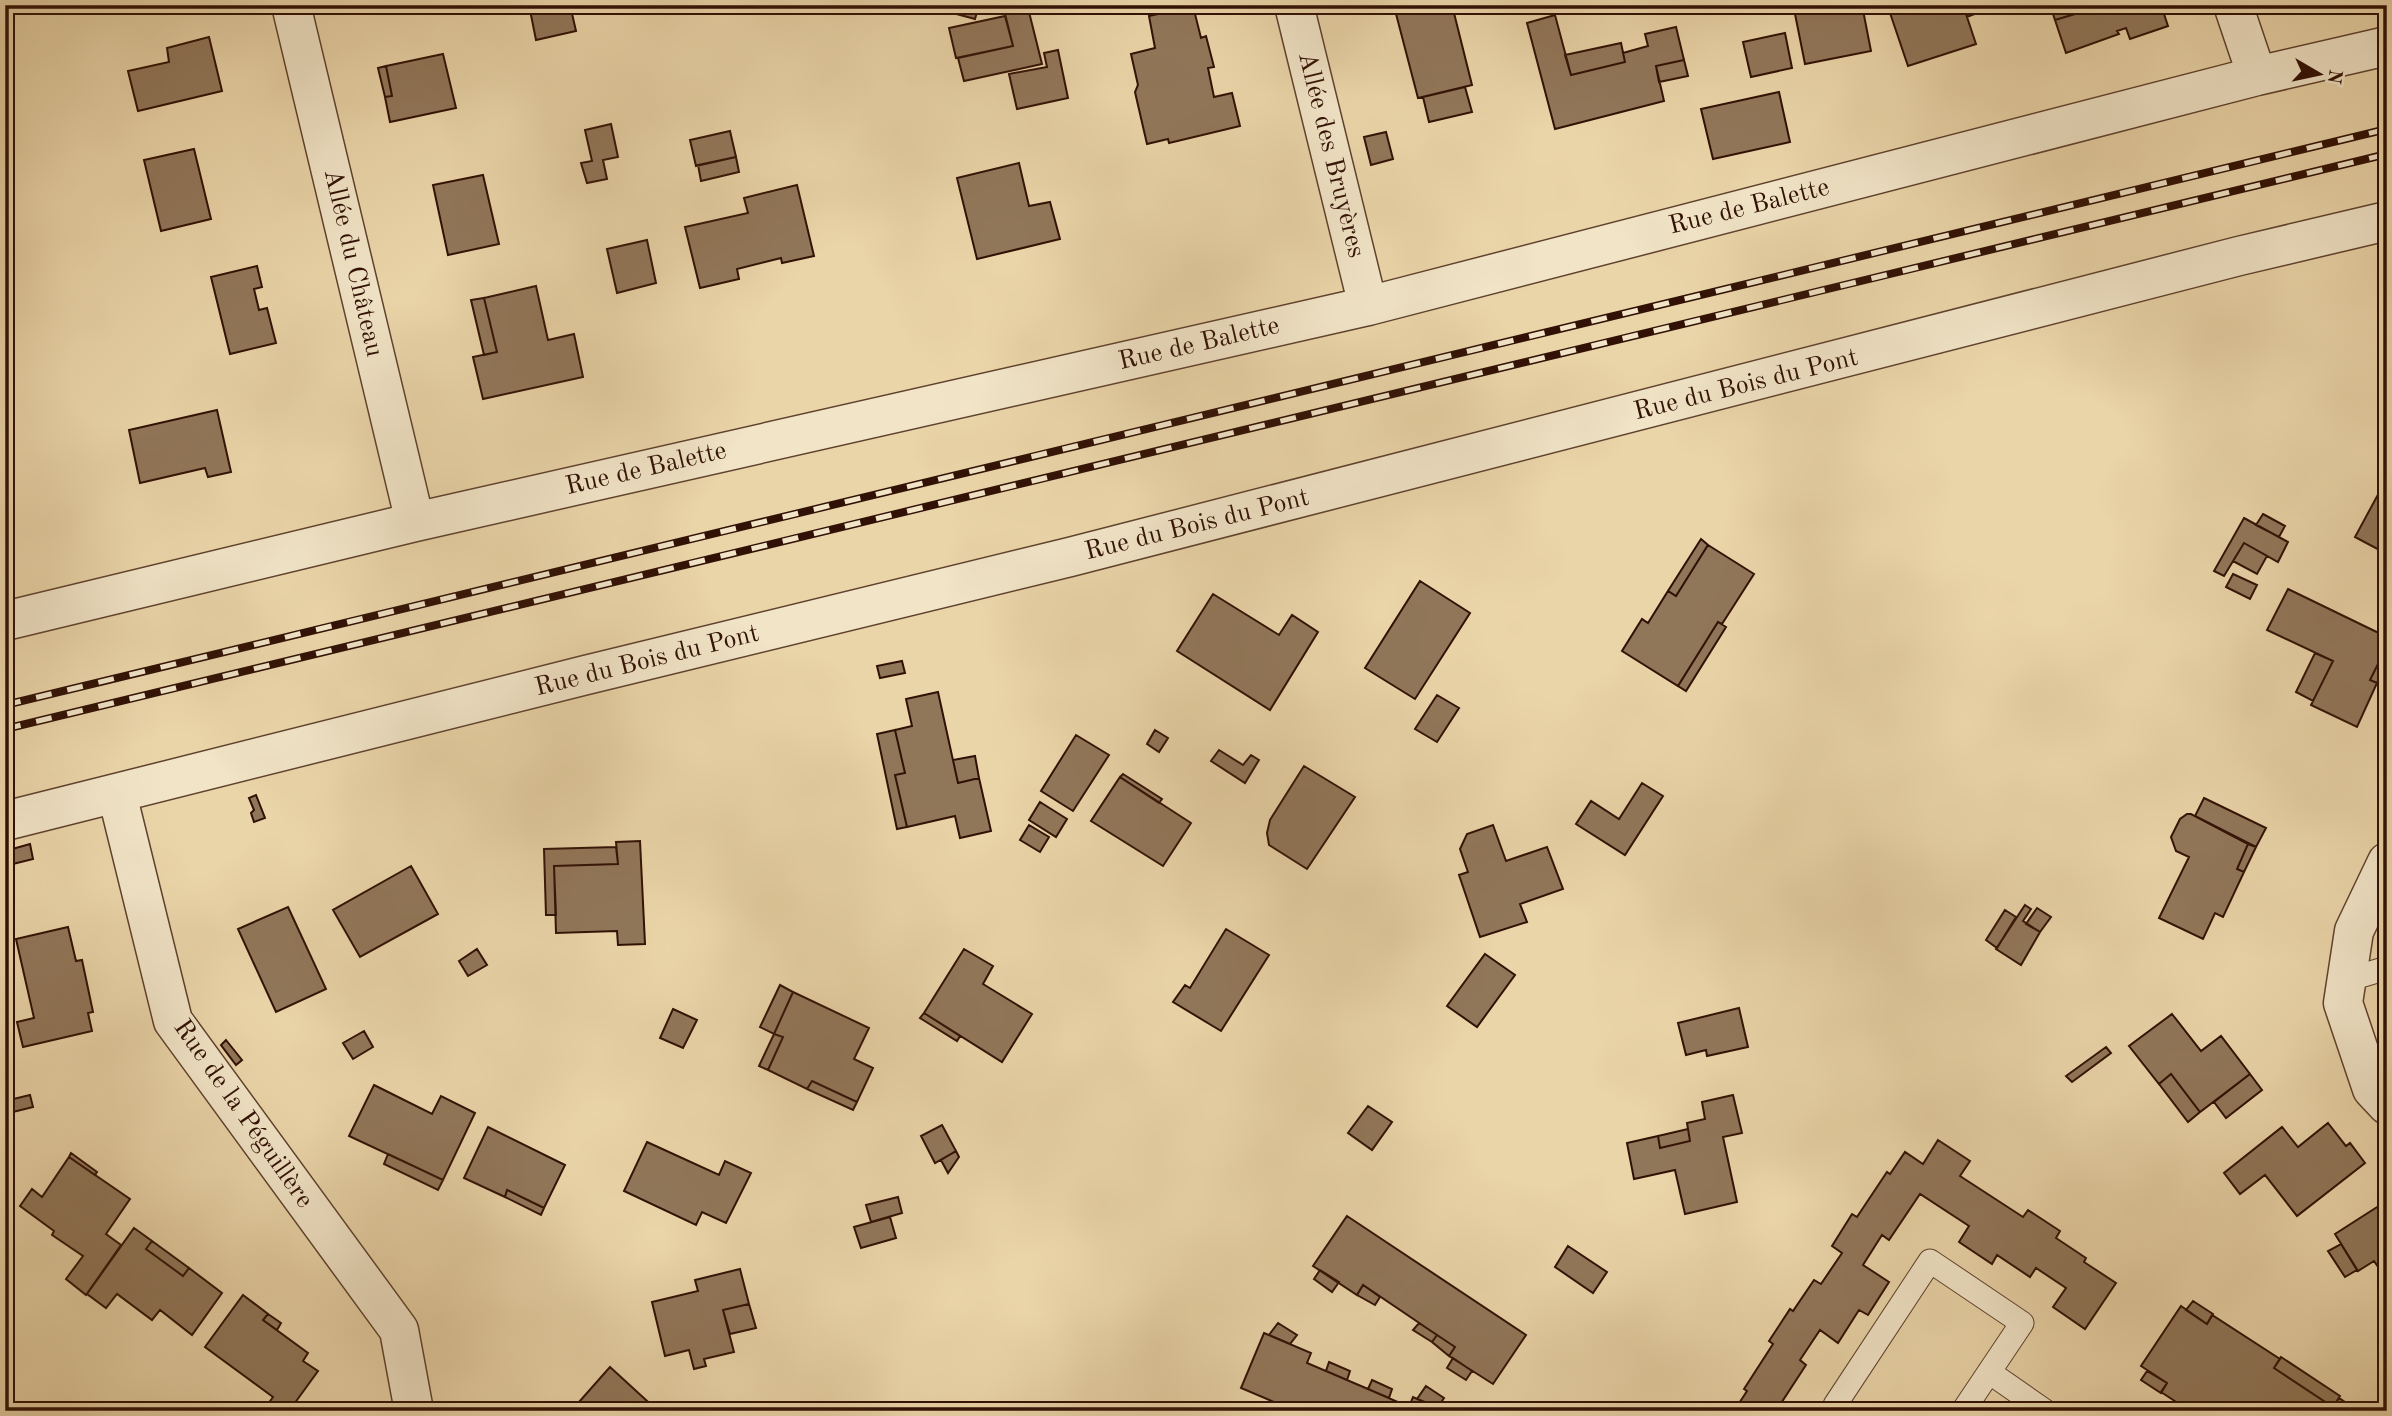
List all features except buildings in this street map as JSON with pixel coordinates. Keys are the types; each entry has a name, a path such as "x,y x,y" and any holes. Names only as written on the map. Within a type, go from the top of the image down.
{"street":[{"name":"Allée du Château","path":"291,5 415,522"},
{"name":"Allée des Bruyères","path":"1294,5 1368,306"},
{"path":"2233,5 2257,76"},
{"name":"Rue de Balette","path":"5,621 415,522 1368,306 2257,76 2387,46"},
{"name":"Rue du Bois du Pont","path":"5,821 1083,554 2387,221"},
{"name":"Rue de la Péguillère","path":"117,794 173,1021 399,1330 414,1411"},
{"path":"2387,862 2354,931 2343,1003 2372,1089 2387,1105"}],"lane":[{"path":"2347,980 2387,968"},
{"path":"1844,1411 1835,1405 1930,1261 2022,1323 1963,1411"},
{"path":"1989,1372 2045,1411"}],"railway":[{"path":"5,705 2387,129"},
{"path":"5,729 2387,154"}]}
